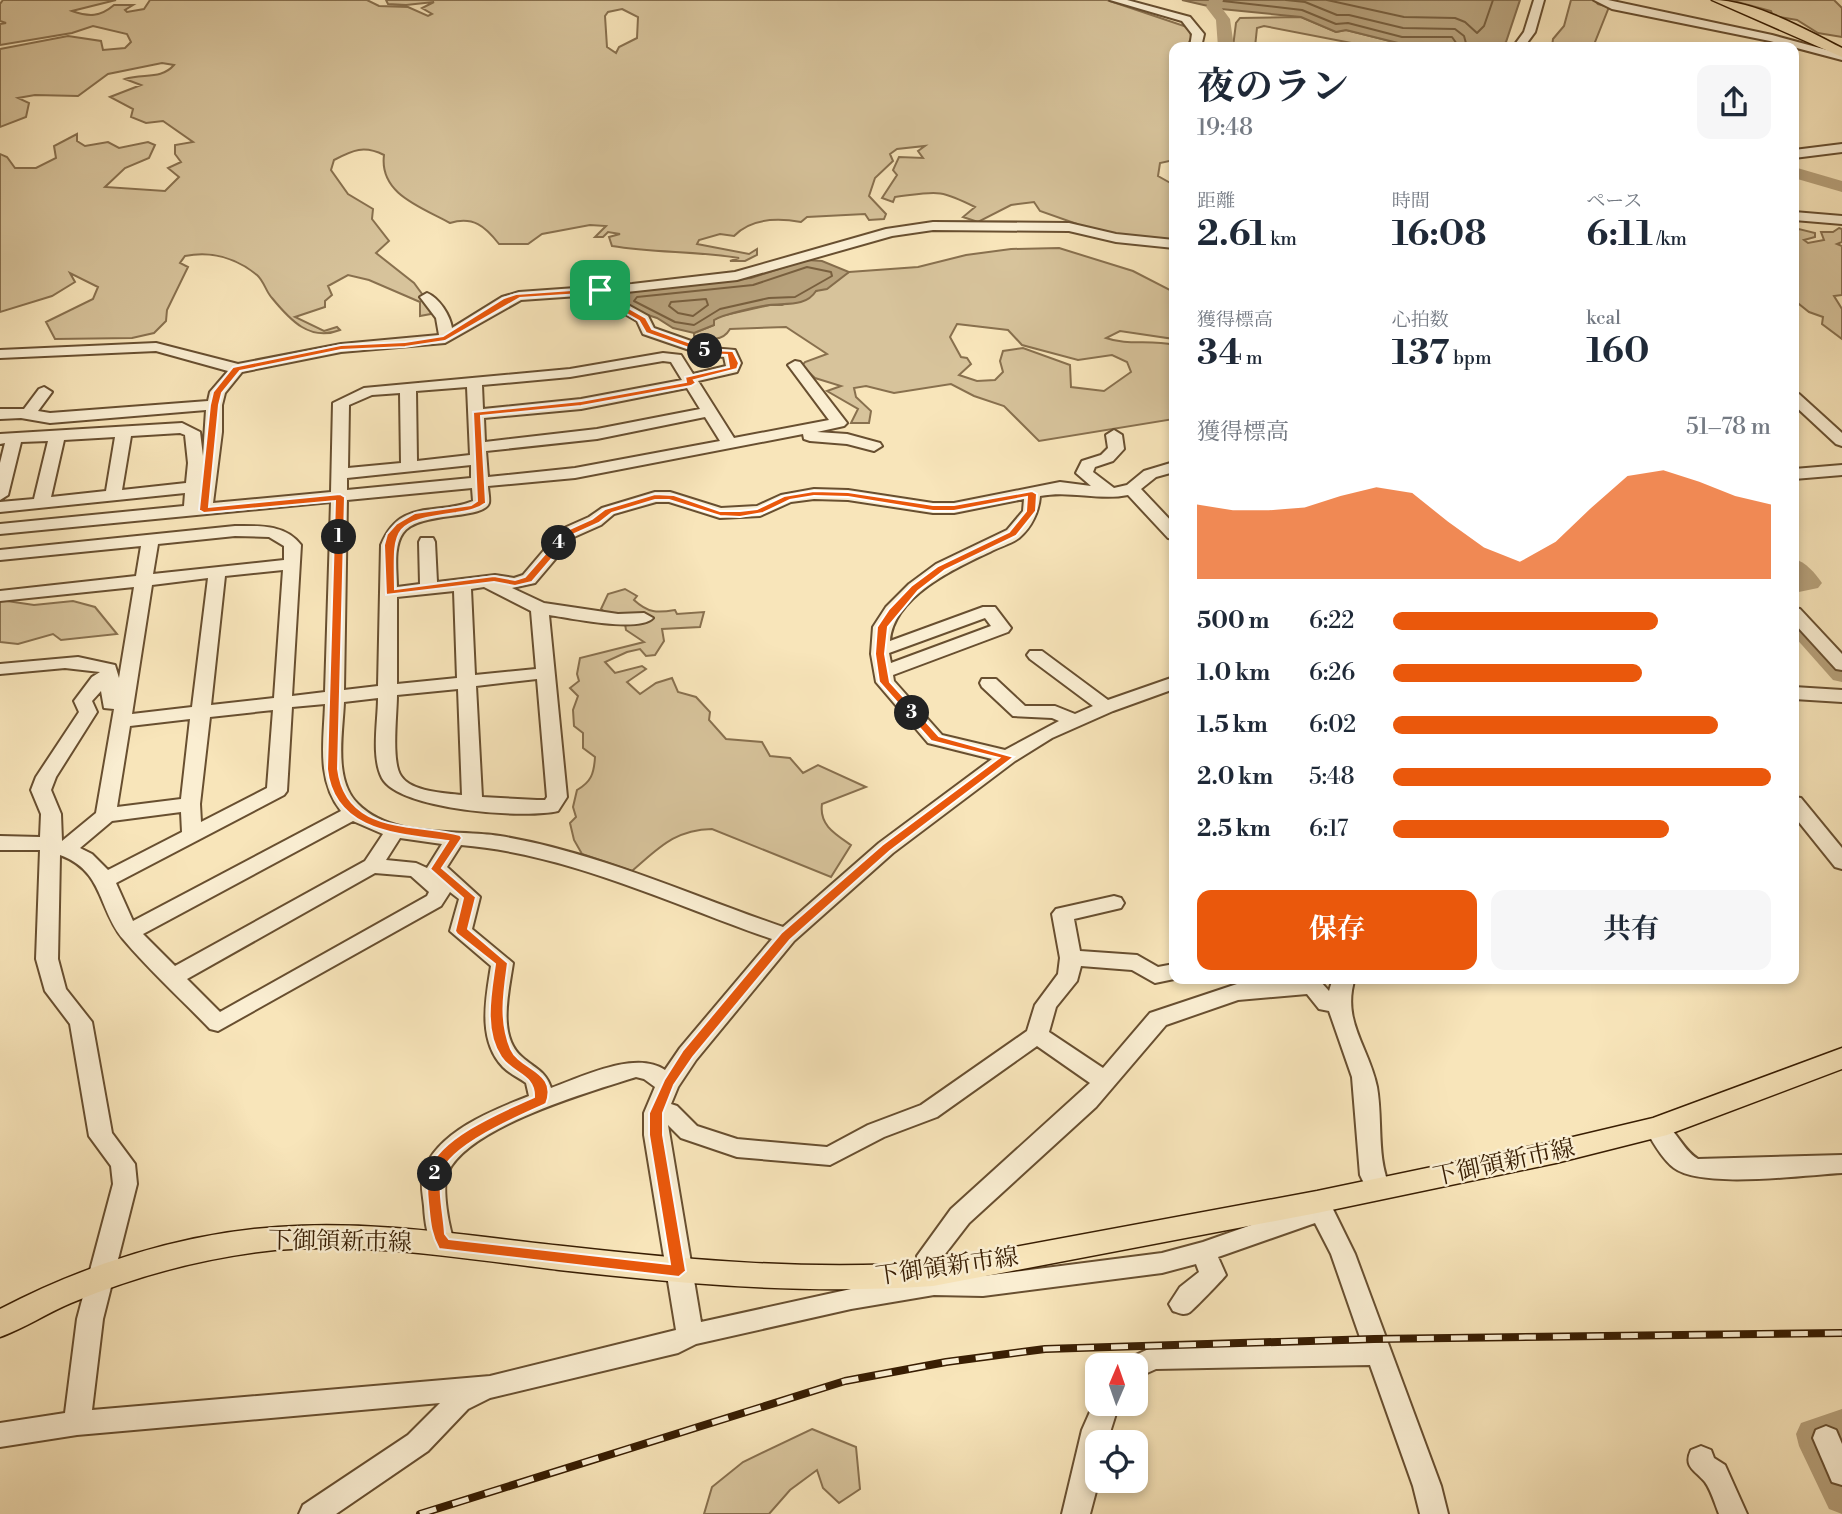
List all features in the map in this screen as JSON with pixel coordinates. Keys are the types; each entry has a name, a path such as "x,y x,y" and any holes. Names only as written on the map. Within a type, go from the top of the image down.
{"main road":[{"path":"1717,0 1796,30 1842,55"},
{"name":"下御領新市線","path":"0,1324 37,1303 148,1264 247,1242 318,1237 444,1245 679,1271 933,1279 1317,1202 1657,1128 1842,1058"}],"street":[{"path":"1115,0 1186,19 1198,34 1196,42"},
{"path":"1524,42 1531,31 1539,0"},
{"path":"1599,0 1618,7 1784,42"},
{"path":"1618,7 1629,0"},
{"path":"1799,47 1842,55"},
{"path":"1799,153 1842,149"},
{"path":"1799,216 1842,220"},
{"path":"0,354 156,347 237,369 341,348 447,338 507,300 519,296 737,276 891,232 933,226 1069,227 1116,238 1169,243"},
{"path":"477,414 581,404 733,369 730,353 709,352 649,331 643,319 600,295 600,290"},
{"path":"427,297 443,318 447,338"},
{"path":"730,446 676,358 663,356 570,373 369,391 341,402 333,769 335,787 354,812 395,830 510,844 556,857 786,936"},
{"path":"0,529 575,473 730,446 839,423 795,365"},
{"path":"198,511 214,405 218,392 237,369"},
{"path":"474,383 481,503 473,507 419,515 409,519 392,534 387,766 392,779 400,787 426,796 530,807 551,806 557,797 540,608"},
{"path":"408,388 408,467"},
{"path":"28,415 44,392"},
{"path":"1799,402 1842,441"},
{"path":"0,414 50,418 214,405"},
{"path":"340,474 408,467 709,412"},
{"path":"0,495 7,438 182,428 192,432 196,463 194,487 198,511"},
{"path":"113,495 124,431"},
{"path":"804,431 810,436 847,439 874,446"},
{"path":"41,502 57,435"},
{"path":"1111,493 1084,473 1088,464 1107,458 1116,449 1114,435"},
{"path":"389,593 494,579 515,583 528,579 568,533 595,521 608,511 655,497 670,497 720,513 740,514 760,511 787,498 814,494 848,495 933,508 954,508 1060,488 1111,493 1132,489 1150,474 1169,468"},
{"path":"1799,474 1842,470"},
{"path":"0,507 194,487"},
{"path":"1132,489 1169,529"},
{"path":"1008,757 935,739 885,682 880,650 882,627 907,596 942,568 1013,534 1031,511 1032,494"},
{"path":"0,555 235,531 268,531 287,537 293,545 276,791 105,880"},
{"path":"106,815 150,540"},
{"path":"427,542 429,588"},
{"path":"0,596 292,564"},
{"path":"192,835 190,804 218,572"},
{"path":"486,582 540,608 618,619 644,618"},
{"path":"462,585 469,681 472,801"},
{"path":"880,650 989,611 1002,628 883,672"},
{"path":"1799,618 1842,664"},
{"path":"1036,654 1106,707"},
{"path":"0,669 13,670 76,661 109,669 111,704 123,712 201,713 546,673"},
{"path":"77,1423 90,1319 125,1184 123,1164 101,1136 81,1021 56,991 47,959 58,846 51,814 41,790 46,777 88,712 83,701 99,681 110,675"},
{"path":"989,683 1020,712 1055,712 1075,721"},
{"path":"690,1335 656,1135 658,1108 668,1084 688,1054 786,936 886,848 1008,757 1045,734 1106,707 1169,685"},
{"path":"1799,693 1842,696"},
{"path":"58,846 106,815 190,804"},
{"path":"1799,809 1842,862"},
{"path":"129,932 354,812"},
{"path":"173,977 372,866 395,830"},
{"path":"456,838 436,869 470,897 461,931 502,963 497,999 497,1027 506,1055 517,1066 535,1075 541,1090 541,1100"},
{"path":"0,843 29,841 58,846 85,857 105,880 129,932 218,1023 434,901 441,890 416,870 372,866"},
{"path":"658,1108 669,1112 689,1132 737,1148 830,1156 876,1131 929,1111 1037,1035 1046,1005 1069,976 1071,958 1063,914 1114,904"},
{"path":"1071,958 1137,963 1156,975 1169,973"},
{"path":"1342,984 1339,1006 1342,1026 1363,1076 1372,1175 1378,1189"},
{"path":"933,1279 929,1256 960,1216 1088,1101 1158,1018 1232,985 1312,986 1327,1003 1339,1006"},
{"path":"1037,1035 1103,1080"},
{"path":"444,1245 438,1234 434,1185 436,1169 447,1153 496,1121 541,1100 636,1069 650,1071 668,1084"},
{"path":"1657,1128 1678,1158 1690,1168 1708,1170 1842,1164"},
{"path":"0,1435 77,1423 490,1387 678,1342 690,1335 933,1279 983,1286 1162,1263 1204,1252 1309,1214 1317,1202 1343,1254 1434,1514"},
{"path":"1182,1304 1189,1294 1213,1275 1204,1252"},
{"path":"1148,1361 1153,1358 1380,1354"},
{"path":"313,1514 418,1443 459,1401 490,1387"},
{"path":"1076,1514 1085,1492 1100,1416"},
{"path":"1826,1438 1842,1473"},
{"path":"1701,1458 1702,1464 1715,1474 1733,1514"}],"shaded area":[{"path":"3,0 116,0 72,11 89,15 104,12 114,5 133,5 125,10 127,12 144,9 150,0 367,0 379,6 408,7 428,16 432,14 422,8 434,2 406,5 388,4 386,0 1107,0 1190,28 1191,38 1189,42 1169,42 1169,161 1160,163 1158,176 1169,182 1169,242 1105,236 1077,229 1077,224 1040,211 1034,202 1011,205 978,222 963,217 975,207 944,194 895,197 893,202 882,198 897,175 893,170 899,157 923,158 918,151 925,146 897,149 890,154 893,161 875,178 869,196 886,214 884,219 869,220 865,214 807,217 801,222 765,221 748,226 734,236 720,234 699,240 697,244 749,254 757,249 757,255 745,261 730,261 739,258 723,256 612,246 609,237 620,234 608,232 603,237 595,237 606,226 590,225 542,234 528,244 499,244 478,224 465,221 450,223 404,198 388,180 384,155 370,150 359,150 334,160 331,170 348,194 373,209 372,219 389,241 376,253 414,283 436,313 420,316 420,302 369,280 348,275 328,286 332,295 325,301 325,307 295,317 324,331 337,327 340,330 329,333 310,331 286,314 270,296 259,277 249,269 223,257 204,254 185,256 180,263 188,267 167,310 166,321 154,333 132,338 55,339 46,322 93,299 98,287 70,273 75,282 52,296 0,312 0,154 7,157 15,168 36,168 56,158 54,146 77,134 77,141 85,146 108,142 119,148 148,142 155,145 149,158 125,168 105,187 165,191 179,177 168,168 181,162 175,154 175,145 193,142 163,121 146,123 131,117 133,109 110,97 141,85 125,79 163,73 174,65 162,63 108,74 78,96 35,95 18,98 29,103 26,117 0,127 0,49 68,36 101,41 103,50 125,48 131,42 127,34 93,26 72,33 0,45 0,24 6,23 0,21 0,4","holes":["622,9 638,17 637,38 619,47 616,53 607,47 605,16 608,12"]},
{"path":"1571,0 1594,0 1609,7 1595,42 1553,42 1564,26"},
{"path":"1730,0 1834,0 1842,8 1842,37 1818,33 1797,20 1773,16 1771,11"},
{"path":"1301,17 1336,32 1346,30 1394,42 1346,42 1264,26 1257,28 1256,42 1234,42 1236,23 1240,18"},
{"path":"1799,229 1815,233 1815,237 1804,240 1808,243 1824,240 1821,232 1842,229 1842,242 1837,244 1842,246 1842,295 1834,296 1842,309 1842,339 1822,324 1823,317 1809,312 1799,304"},
{"path":"1059,248 1133,271 1169,289 1169,338 1120,331 1106,338 1123,342 1169,344 1169,420 1039,441 1004,406 974,396 951,384 894,393 866,386 854,388 856,397 871,411 869,423 851,423 858,409 827,391 841,386 815,378 802,366 805,362 827,354 786,327 730,329 723,336 714,339 694,336 694,333 714,325 714,320 721,316 770,305 782,305 816,291 849,272 918,267 966,255 1011,249","holes":["957,324 1008,330 1022,345 1078,360 1112,355 1127,362 1131,372 1104,391 1071,387 1070,365 1023,348 1003,351 1000,361 1003,372 995,380 977,381 959,375 971,364 967,358 961,357 950,337"]},
{"path":"625,589 637,596 634,600 648,610 675,610 677,614 704,612 700,627 662,629 664,641 655,655 646,656 640,649 605,662 615,673 642,666 646,669 627,682 640,694 656,683 672,678 678,692 696,697 710,712 709,720 726,739 762,742 770,756 790,758 803,773 818,765 866,787 822,804 826,823 834,833 851,845 831,877 712,829 677,837 632,871 582,854 574,840 570,823 576,817 573,807 577,790 591,777 595,757 583,748 583,733 574,726 573,710 578,696 570,688 579,681 577,674 580,658 644,642 626,630 624,618 611,617 601,609 608,594"},
{"path":"0,600 34,605 73,601 95,607 117,634 61,640 53,634 18,644 0,642"},
{"path":"812,1429 856,1447 860,1489 839,1503 823,1488 817,1470 790,1490 769,1514 704,1514 712,1487 743,1462"}],"water":[{"path":"1182,0 1520,0 1506,42 1394,42 1346,30 1336,32 1301,17 1221,9"},
{"path":"807,260 822,261 849,272 827,289 816,291 807,300 732,313 714,320 714,325 694,333 673,328 657,318 635,311 604,295 610,292 751,278"}],"waterway":[{"path":"1216,0 1213,7 1223,19 1225,42"},
{"path":"1799,174 1842,187"},
{"path":"1799,571 1810,583 1799,585"},
{"path":"1799,628 1842,675"},
{"path":"1842,1425 1814,1434 1817,1446 1842,1497"}],"railway":[{"path":"420,1514 845,1381 946,1362 1045,1349 1374,1339 1842,1333"}],"route":[{"path":"600,290 600,295 643,319 649,331 709,352 730,353 733,369 689,379 691,383 581,404 477,414 481,503 473,507 419,515 399,526 392,534 389,545 389,593 494,579 502,583 515,583 528,579 568,533 595,521 608,511 655,497 670,497 720,513 740,514 760,511 799,495 848,495 933,508 954,508 1032,494 1031,511 1013,534 942,568 915,588 892,611 882,627 880,654 885,682 935,739 1008,757 886,848 786,936 688,1054 668,1084 656,1113 656,1135 679,1271 444,1245 438,1234 434,1185 436,1169 447,1153 496,1121 541,1100 541,1090 535,1075 517,1066 506,1055 497,1027 497,999 502,963 461,931 470,897 436,869 456,838 395,830 372,822 354,812 335,787 333,769 340,497 204,510 214,432 214,405 218,392 237,369 263,366 341,348 445,339 507,300 519,296 600,290"}]}
